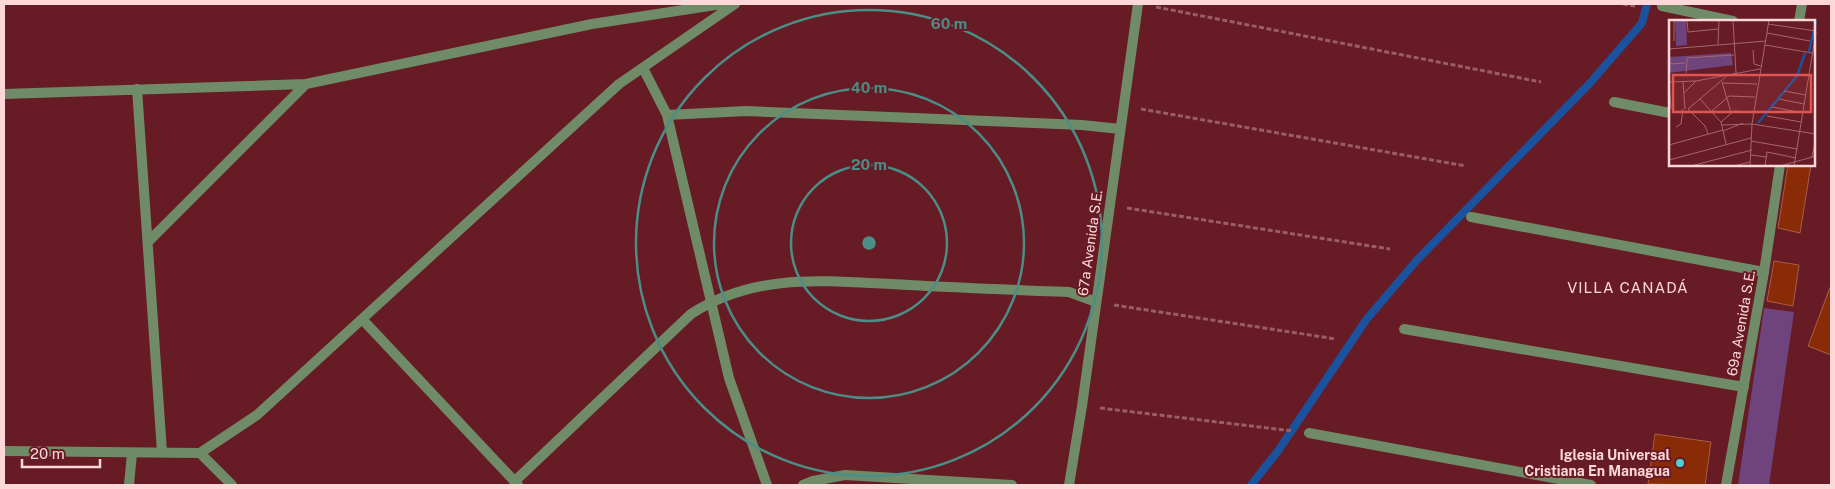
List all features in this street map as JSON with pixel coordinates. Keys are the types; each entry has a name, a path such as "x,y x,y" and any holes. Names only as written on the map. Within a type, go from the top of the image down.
{"street":[{"path":"4,94 306,84 592,24 722,4"},
{"path":"4,451 200,453 257,415 619,84 735,4"},
{"name":"67a Avenida S.E.","path":"1069,485 1082,406 1138,4"},
{"path":"1800,20 1802,4"},
{"path":"1662,6 1728,20"},
{"path":"643,68 667,115 729,378 767,485"},
{"path":"148,242 306,84"},
{"path":"138,89 162,452"},
{"path":"1614,102 1669,113"},
{"path":"667,115 746,110 1120,128"},
{"name":"69a Avenida S.E.","path":"1726,485 1764,272 1780,166"},
{"path":"1472,217 1764,272"},
{"path":"362,319 517,483 691,314 710,302 746,289 795,281 1069,292 1096,302"},
{"path":"1404,329 1744,387"},
{"path":"1309,433 1591,485"},
{"path":"129,485 132,453"},
{"path":"200,453 232,485"},
{"path":"803,485 813,480 844,475 1012,485"}],"path":[{"path":"1138,4 1541,82"},
{"path":"1623,4 1635,6"},
{"path":"1123,105 1466,166"},
{"path":"1109,205 1390,250"},
{"path":"1096,302 1336,340"},
{"path":"1082,406 1309,433"}],"shaded area":[{"path":"1764,308 1794,312 1769,485 1738,485"}],"building":[{"path":"1788,166 1811,166 1800,233 1778,228"},
{"path":"1774,261 1799,265 1793,306 1767,301"},
{"path":"1831,285 1831,355 1808,346"},
{"name":"Iglesia Universal Cristiana En Managua","path":"1655,434 1711,442 1705,485 1648,484"}],"waterway":[{"path":"1251,485 1278,451 1366,320 1417,260 1590,83 1642,23 1647,4"}],"place":[{"name":"Iglesia Universal Cristiana En Managua","path":"1680,463"}],"district":[{"name":"VILLA CANADÁ","path":"1628,288"}]}
